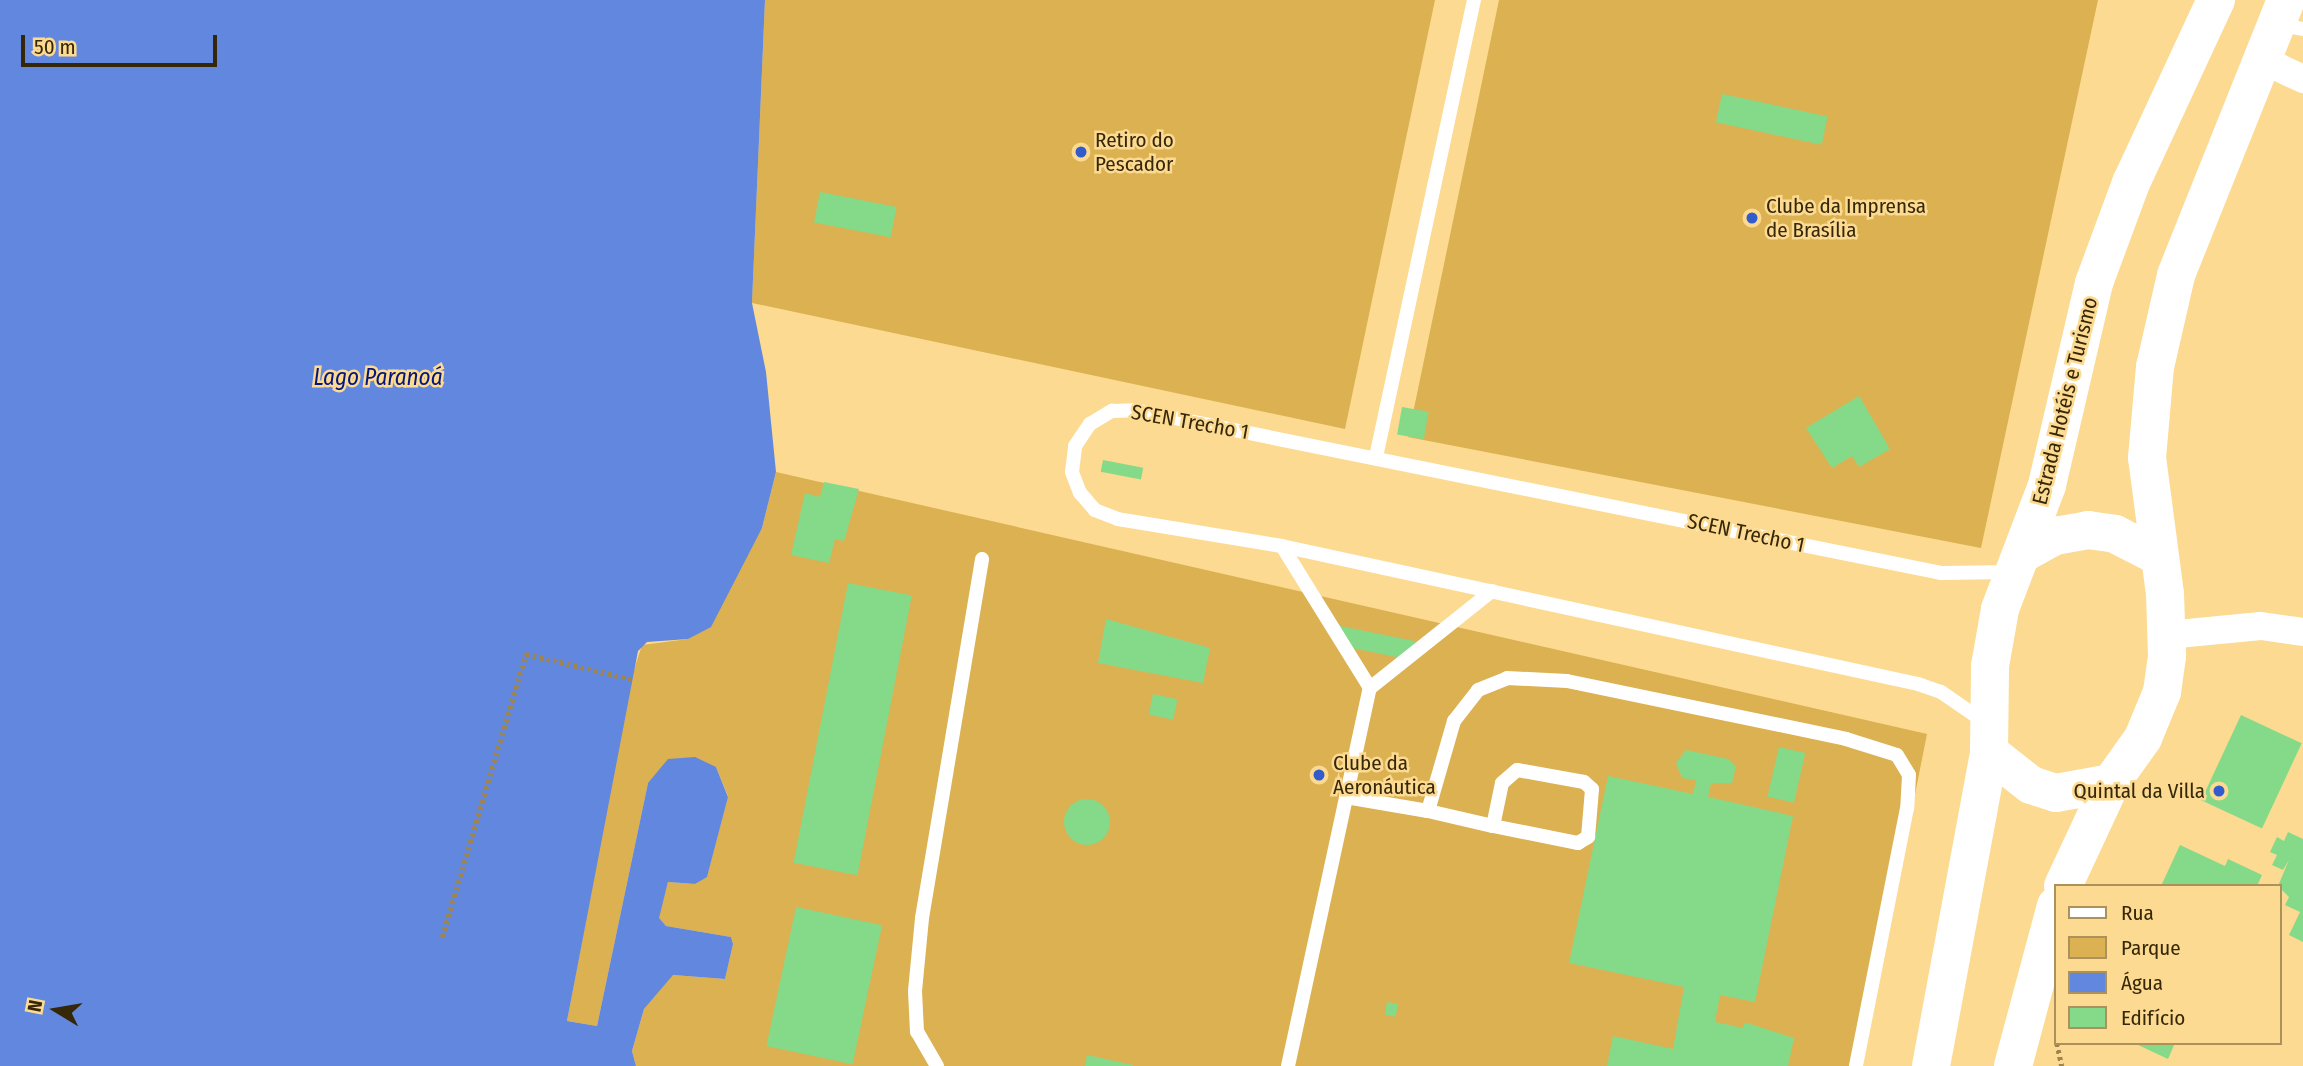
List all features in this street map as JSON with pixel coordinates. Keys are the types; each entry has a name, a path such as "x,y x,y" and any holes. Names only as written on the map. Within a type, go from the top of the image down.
{"main road":[{"name":"Estrada Hotéis e Turismo","path":"1931,1066 1993,637 2047,485 2094,283 2131,183 2216,0"},
{"path":"2064,884 2111,783 2154,717 2162,692 2167,635 2147,458 2155,367 2176,275 2261,59 2288,18"},
{"path":"2018,563 2055,536 2088,530 2115,534 2158,556"},
{"path":"1980,728 2031,785 2056,793 2111,783"},
{"path":"2013,1066 2054,913"}],"street":[{"path":"2261,59 2303,79"},
{"path":"2167,635 2261,625 2303,632"}],"lane":[{"path":"1376,457 1474,0"},
{"name":"SCEN Trecho 1","path":"1980,728 1941,692 1918,684 1282,546 1118,519 1095,510 1080,493 1072,472 1075,446 1090,424 1112,411 1135,410 1941,573 2018,563"},
{"path":"1282,546 1370,688"},
{"path":"937,1066 917,1032 916,980 982,559"},
{"path":"1288,1066 1370,688 1492,591"},
{"path":"1428,811 1454,721 1478,690 1507,678 1567,681 1846,738 1897,755 1909,775 1908,807 1856,1066"},
{"path":"1346,797 1428,811 1493,826 1578,843 1588,837 1592,789 1584,782 1517,770 1502,782 1493,826"}],"path":[{"path":"442,937 526,654 631,679"},
{"path":"2057,1045 2062,1066"}],"green space":[{"name":"Retiro do Pescador","path":"765,0 1435,0 1345,429 752,303"},
{"name":"Clube da Imprensa de Brasília","path":"1499,0 2098,0 1981,548 1408,437"},
{"name":"Clube da Aeronáutica","path":"776,472 1927,734 1861,1066 636,1066 632,1051 644,1009 672,975 725,979 733,944 731,937 666,926 658,918 668,882 695,884 707,876 728,796 716,767 648,783 597,1026 567,1021 631,679 642,645 688,639 762,528"}],"water":[{"name":"Lago Paranoá","path":"0,0 765,0 752,303 766,372 776,472 762,528 711,627 688,639 647,642 638,651 567,1021 597,1026 648,783 668,759 695,757 716,767 728,797 707,877 695,884 668,882 659,918 666,926 731,937 733,944 725,979 673,975 644,1009 632,1051 636,1066 0,1066"}],"building":[{"path":"1722,94 1828,116 1822,145 1716,122"},
{"path":"820,192 897,207 891,237 814,222"},
{"path":"1859,396 1890,449 1859,467 1852,456 1832,468 1806,428"},
{"path":"1402,407 1429,412 1424,439 1397,435"},
{"path":"1103,460 1143,468 1141,480 1101,472"},
{"path":"824,482 859,489 844,541 835,539 829,563 791,555 805,493 820,497"},
{"path":"848,583 912,595 857,875 794,863"},
{"path":"1106,619 1210,648 1203,683 1098,663"},
{"path":"1332,624 1424,643 1401,658 1346,647"},
{"path":"1153,694 1177,699 1173,720 1149,715"},
{"path":"2241,715 2302,743 2262,829 2201,800"},
{"path":"1779,747 1805,753 1794,803 1768,797"},
{"path":"1686,750 1728,759 1736,766 1732,783 1711,783 1708,797 1793,816 1755,1002 1720,995 1715,1022 1743,1028 1744,1023 1750,1024 1794,1038 1788,1066 1607,1066 1613,1036 1673,1049 1684,987 1569,963 1608,776 1693,794 1696,780 1682,778 1676,763"},
{"path":"1087,799 1103,806 1110,822 1103,838 1087,845 1071,838 1064,822 1071,806"},
{"path":"2288,832 2303,839 2303,942 2289,935 2300,912 2285,905 2289,897 2282,890 2282,884 2279,884 2289,860 2283,870 2272,865 2277,855 2270,852 2277,837 2284,841"},
{"path":"2180,845 2225,866 2228,859 2262,875 2258,884 2162,884"},
{"path":"796,907 882,925 853,1064 766,1046"},
{"path":"1387,1002 1398,1004 1396,1017 1385,1015"},
{"path":"2138,1045 2174,1045 2168,1059"},
{"path":"1087,1055 1133,1065 1133,1066 1085,1066"}],"place":[{"name":"Retiro do Pescador","path":"1081,152"},
{"name":"Clube da Imprensa de Brasília","path":"1752,218"},
{"name":"Clube da Aeronáutica","path":"1319,775"},
{"name":"Quintal da Villa","path":"2219,791"}]}
